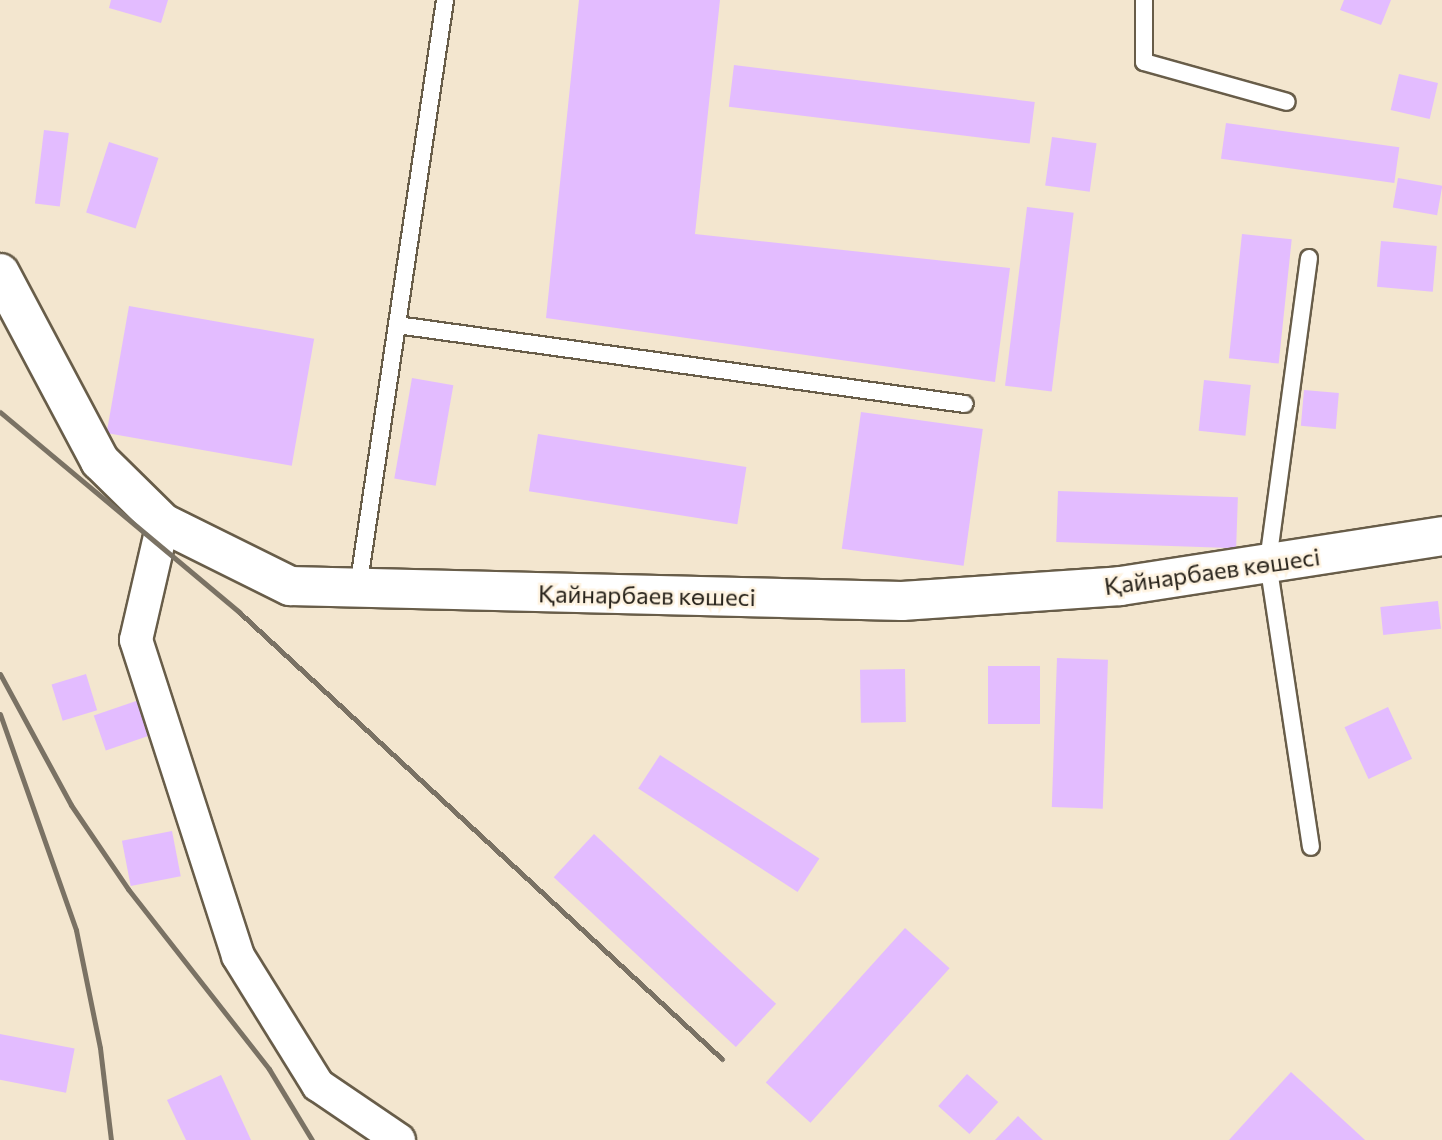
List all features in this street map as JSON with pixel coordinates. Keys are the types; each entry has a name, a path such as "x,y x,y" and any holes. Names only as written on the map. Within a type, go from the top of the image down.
{"street":[{"name":"Қайнарбаев көшесі","path":"0,273 100,461 163,523 290,586 902,601 1120,586 1442,536"},
{"path":"163,523 136,640 238,956 318,1085 399,1140"}],"lane":[{"path":"358,587 444,0"},
{"path":"1144,0 1144,62 1287,102"},
{"path":"1309,258 1268,563 1311,847"},
{"path":"397,325 965,404"}],"building":[{"path":"111,0 168,0 161,23 109,8"},
{"path":"579,0 720,0 695,234 1010,268 995,382 546,318"},
{"path":"1344,0 1391,0 1381,25 1340,10"},
{"path":"734,65 1035,102 1030,144 729,107"},
{"path":"1399,74 1438,83 1430,119 1391,110"},
{"path":"1226,123 1399,147 1394,183 1221,159"},
{"path":"44,130 69,133 60,206 35,203"},
{"path":"1052,137 1097,143 1090,192 1045,186"},
{"path":"109,142 158,158 136,228 86,212"},
{"path":"1398,178 1442,186 1437,215 1393,208"},
{"path":"1027,207 1074,213 1052,391 1005,386"},
{"path":"1242,234 1292,239 1279,364 1229,358"},
{"path":"1381,241 1437,246 1433,292 1377,287"},
{"path":"129,306 314,339 292,466 107,433"},
{"path":"412,378 453,385 436,486 394,478"},
{"path":"1204,380 1251,385 1245,436 1199,431"},
{"path":"1304,390 1339,393 1336,429 1301,426"},
{"path":"861,412 983,429 964,566 842,549"},
{"path":"538,434 746,467 737,524 529,491"},
{"path":"1058,491 1238,497 1236,548 1056,542"},
{"path":"1438,601 1441,629 1383,635 1380,607"},
{"path":"1057,658 1108,660 1103,809 1052,807"},
{"path":"988,666 1040,666 1040,724 988,724"},
{"path":"905,669 906,722 861,723 860,670"},
{"path":"86,674 97,710 63,721 52,685"},
{"path":"142,699 154,734 106,751 94,716"},
{"path":"1388,707 1412,759 1369,779 1344,727"},
{"path":"660,755 819,858 798,892 638,789"},
{"path":"172,831 181,876 131,886 122,841"},
{"path":"594,834 776,1004 736,1047 554,877"},
{"path":"905,928 950,968 810,1123 766,1083"},
{"path":"0,1034 75,1049 66,1093 0,1080"},
{"path":"1291,1072 1365,1140 1229,1140"},
{"path":"967,1074 998,1102 969,1134 938,1106"},
{"path":"221,1075 251,1140 186,1140 167,1100"},
{"path":"1018,1116 1043,1140 995,1140"}],"railway":[{"path":"0,412 239,612 722,1059"},
{"path":"0,674 71,805 128,889 269,1069 312,1140"},
{"path":"0,714 76,930 100,1048 111,1140"}]}
